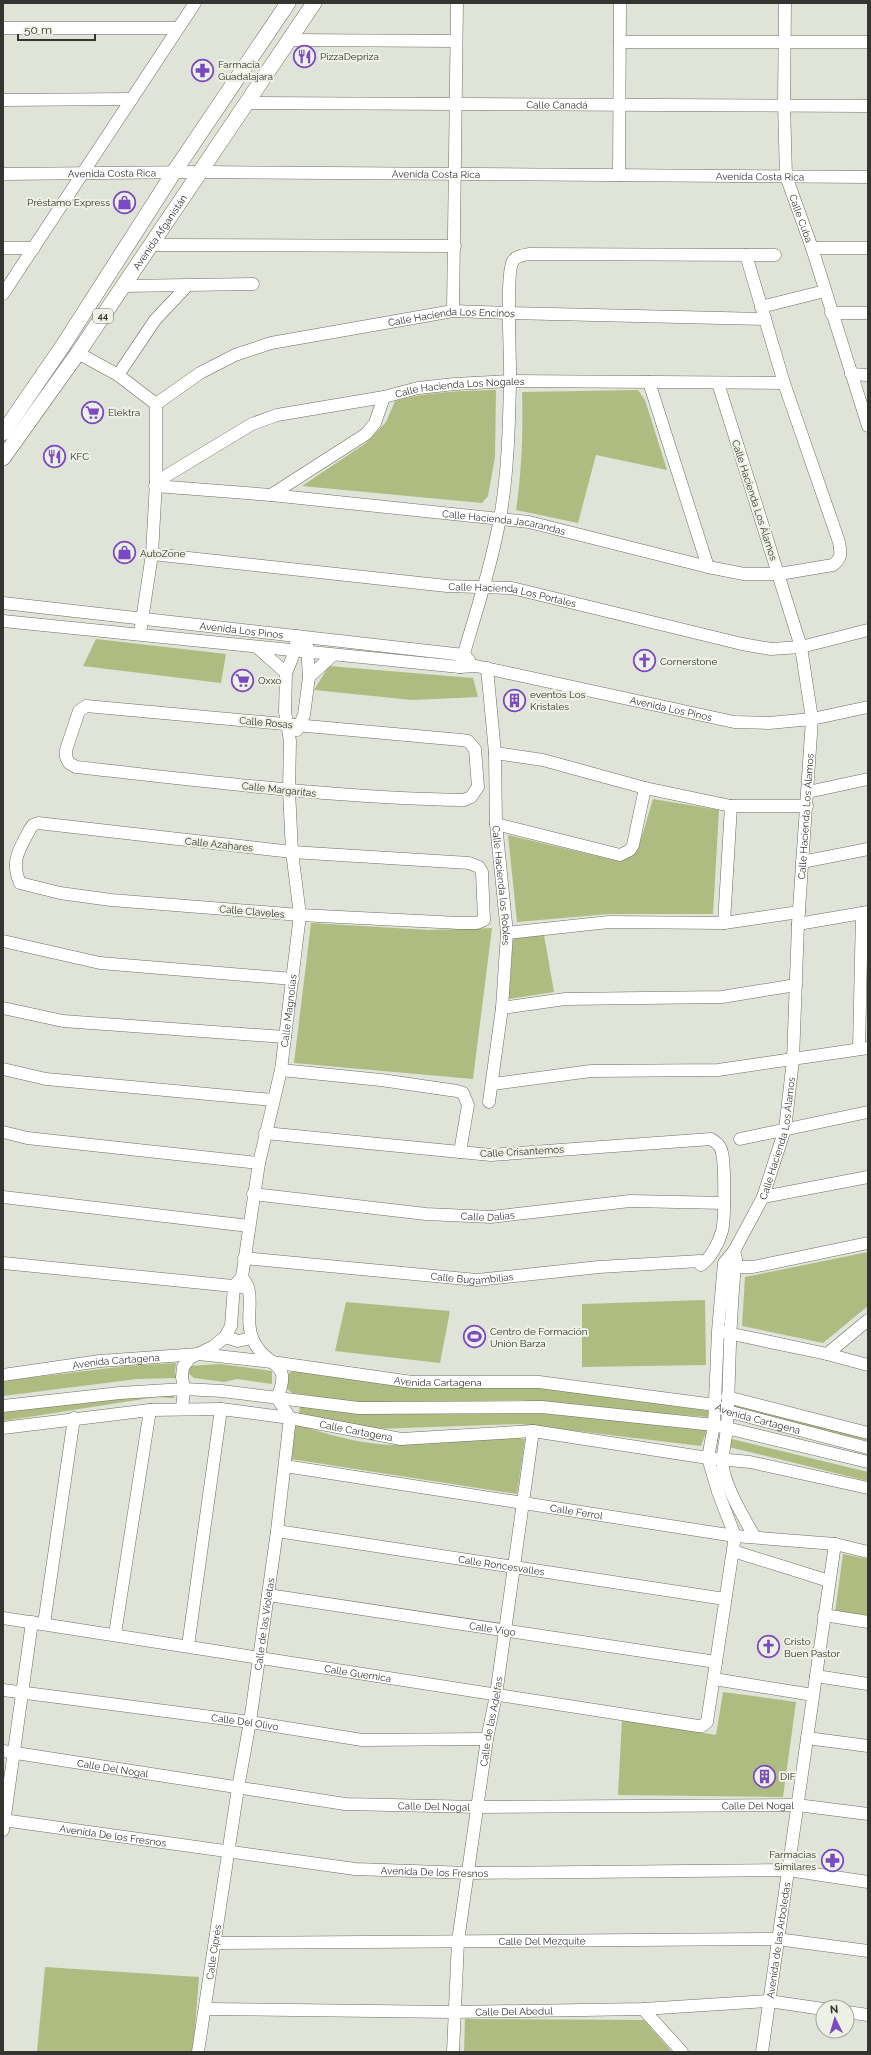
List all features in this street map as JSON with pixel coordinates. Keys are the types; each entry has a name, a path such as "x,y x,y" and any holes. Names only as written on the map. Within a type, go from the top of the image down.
{"main road":[{"name":"Avenida Afganistán","path":"3,433 64,344 174,172 288,3"},
{"name":"Avenida Afganistán","path":"3,458 78,353 198,172 247,103 314,3"}],"street":[{"path":"3,294 195,3"},
{"path":"453,310 457,3"},
{"path":"619,175 620,3"},
{"name":"Calle Cuba","path":"785,3 784,104 786,176 812,248 868,426"},
{"path":"3,28 178,28"},
{"path":"290,40 456,41"},
{"path":"620,42 868,42"},
{"path":"3,100 132,99"},
{"name":"Calle Canadá","path":"247,103 620,106 784,104 868,106"},
{"name":"Avenida Costa Rica","path":"3,174 198,172 868,177"},
{"path":"151,245 455,246"},
{"path":"3,248 34,248"},
{"path":"812,248 868,248"},
{"path":"460,667 483,588 500,519 507,462 510,381 510,271 513,261 519,256 529,254 775,255"},
{"path":"746,254 784,384"},
{"path":"123,286 253,284"},
{"path":"118,375 155,320 187,286"},
{"path":"761,307 825,291"},
{"name":"Calle Hacienda Los Encinos","path":"156,404 200,373 235,355 271,343 453,310 509,314 765,319"},
{"path":"832,312 868,313"},
{"path":"78,353 118,375 156,404 152,554 140,636"},
{"path":"851,374 868,374"},
{"name":"Calle Hacienda Los Nogales","path":"155,484 252,424 277,415 384,397 418,388 510,381 784,384"},
{"path":"649,382 708,568"},
{"name":"Calle Hacienda Los Álamos","path":"718,384 801,647 812,719 798,924 793,1060 785,1129 763,1197 734,1251 729,1264"},
{"name":"Calle Hacienda Jacarandas","path":"155,484 529,522 708,568 744,574 778,574 833,565 839,560 842,554 784,384"},
{"path":"271,495 366,434 376,423 384,397"},
{"name":"Calle Hacienda Los Portales","path":"152,554 447,586 512,588 530,591 742,644 771,649 801,647 868,630"},
{"name":"Avenida Los Pinos","path":"3,604 464,655"},
{"name":"Avenida Los Pinos","path":"3,621 258,648 460,667 482,667 734,722 769,723 812,719 868,707"},
{"path":"301,652 302,637"},
{"path":"258,648 286,673"},
{"name":"Calle Magnolias","path":"225,1337 231,1326 238,1282 244,1258 258,1164 281,1070 294,979 300,915 292,852 288,790 290,742 286,724 286,673 301,652"},
{"name":"Calle Magnolias","path":"290,742 304,715 308,677 301,652"},
{"path":"308,677 333,655"},
{"path":"464,655 482,667"},
{"name":"Calle Hacienda los Robles","path":"482,667 495,753 496,824 507,933 502,1008 493,1084 489,1102"},
{"path":"286,689 306,691"},
{"name":"Calle Rosas","path":"76,767 69,762 66,757 66,750 79,711 86,706 468,741 475,749 478,788"},
{"path":"495,753 543,760 645,788 731,806 807,806"},
{"name":"Calle Margaritas","path":"76,767 288,790 401,799 464,800 471,797 478,788"},
{"path":"808,792 868,779"},
{"path":"496,824 620,855 630,850 633,845 645,788"},
{"path":"724,923 731,806"},
{"name":"Calle Azahares","path":"20,882 15,868 16,860 30,829 33,825 38,823 292,852 469,863 479,867 482,872 484,920"},
{"path":"802,862 868,849"},
{"name":"Calle Claveles","path":"20,882 60,893 111,900 300,915 459,924 477,923 484,920"},
{"path":"507,933 609,922 724,923 799,912"},
{"path":"493,1084 592,1071 718,1070 793,1060 864,1048 865,913 798,924"},
{"path":"3,941 100,963 294,979"},
{"path":"502,1008 565,999 722,997 796,985"},
{"path":"3,1008 63,1020 285,1037"},
{"path":"3,1069 46,1079 273,1100"},
{"path":"281,1070 381,1080 457,1090 463,1093 468,1105 460,1152"},
{"path":"740,1139 868,1112"},
{"path":"3,1132 26,1138 258,1164"},
{"name":"Calle Crisantemos","path":"265,1133 491,1155 706,1138 711,1139 719,1145 722,1154 724,1203"},
{"path":"763,1197 868,1177"},
{"name":"Calle Dalias","path":"253,1194 426,1214 491,1217 630,1201 724,1203"},
{"path":"3,1197 249,1226"},
{"name":"Calle Bugambilias","path":"244,1258 477,1280 599,1267 700,1261 702,1265 708,1259 722,1231 724,1203"},
{"path":"813,1695 714,1679 735,1536 718,1492 708,1458 714,1425 724,1333 729,1264 754,1267 868,1243"},
{"path":"3,1263 238,1282 249,1288 249,1323 252,1338 260,1351 283,1372 284,1383 278,1398 290,1418"},
{"path":"827,1354 868,1320"},
{"path":"724,1333 827,1354 868,1365"},
{"path":"724,1333 727,1397 723,1458 724,1472 733,1497 754,1536"},
{"path":"182,1408 184,1389 182,1377 183,1366 190,1358 214,1346 225,1337 238,1341 252,1338"},
{"name":"Avenida Cartagena","path":"3,1375 100,1361 199,1354 272,1362 412,1382 539,1382 715,1405 727,1411 868,1448"},
{"name":"Avenida Cartagena","path":"3,1406 120,1393 184,1389 222,1391 359,1408 542,1407 714,1425 868,1462"},
{"path":"715,1405 727,1397 868,1433"},
{"name":"Calle Cartagena","path":"3,1428 74,1418 150,1410 182,1408 222,1409 290,1418 401,1439 533,1431 708,1458 723,1458 750,1462 868,1488"},
{"path":"188,1646 222,1409"},
{"path":"115,1634 150,1410"},
{"path":"4,1824 8,1752 38,1623 74,1418"},
{"name":"Calle de las Violetas","path":"228,1853 250,1722 277,1531 290,1418"},
{"name":"Calle de las Adelfas","path":"453,2052 458,1940 479,1807 487,1739 496,1695 533,1431"},
{"name":"Calle Ferrol","path":"285,1466 735,1536 754,1536 834,1544 868,1552"},
{"name":"Calle Roncesvalles","path":"277,1531 725,1599"},
{"name":"Avenida de las Arboledas","path":"762,2052 834,1544"},
{"path":"733,1551 829,1581"},
{"name":"Calle Vigo","path":"268,1595 716,1662"},
{"path":"824,1616 868,1622"},
{"name":"Calle Guernica","path":"3,1618 115,1634 259,1658 698,1726 705,1724 708,1718 714,1679"},
{"path":"816,1676 868,1684"},
{"name":"Calle Del Olivo","path":"3,1690 250,1722 362,1740 487,1739"},
{"path":"807,1738 868,1746"},
{"name":"Calle Del Nogal","path":"8,1752 345,1804 479,1807 797,1805 868,1814"},
{"name":"Avenida De los Fresnos","path":"4,1824 355,1869 469,1873 788,1870 868,1882"},
{"name":"Calle Ciprés","path":"198,2052 228,1853"},
{"name":"Calle Del Mezquite","path":"215,1943 458,1940 778,1939 868,1951"},
{"name":"Calle Del Abedul","path":"205,2009 454,2012 643,2009 769,2001 815,2008"},
{"path":"643,2009 682,2052"},
{"path":"855,2013 868,2015"}],"green space":[{"path":"496,390 495,457 488,496 482,503 302,486 366,443 386,422 395,401 432,393"},
{"path":"638,390 645,400 667,470 596,455 578,523 516,510 522,451 522,392"},
{"path":"96,639 226,654 221,683 83,666"},
{"path":"329,666 473,678 478,697 412,700 314,690"},
{"path":"653,799 719,810 713,914 609,914 517,922 508,835 618,861 628,857 638,849"},
{"path":"311,923 429,930 492,928 473,1079 294,1063"},
{"path":"544,935 554,992 509,999 513,937"},
{"path":"868,1252 868,1306 823,1343 742,1326 745,1277"},
{"path":"705,1300 706,1365 582,1367 582,1304"},
{"path":"346,1302 450,1311 440,1363 335,1351"},
{"path":"176,1363 175,1372 177,1378 137,1379 3,1396 3,1381 126,1366"},
{"path":"220,1364 272,1371 272,1384 237,1379 224,1382 194,1378 188,1373 190,1366"},
{"path":"296,1370 540,1388 711,1411 708,1417 627,1411 520,1400 364,1403 292,1393 285,1387 289,1373"},
{"path":"176,1390 174,1398 156,1397 3,1421 3,1405"},
{"path":"731,1401 868,1435 868,1441 730,1407"},
{"path":"300,1403 540,1411 707,1430 701,1446 519,1424 375,1429 325,1423 299,1414"},
{"path":"295,1423 353,1440 385,1445 511,1437 525,1439 517,1494 291,1459"},
{"path":"732,1439 868,1472 868,1481 729,1447"},
{"path":"843,1554 868,1559 868,1618 835,1613"},
{"path":"723,1692 796,1702 783,1797 618,1795 622,1720 716,1735"},
{"path":"45,1967 199,1977 193,2052 37,2052"},
{"path":"465,2019 644,2020 672,2052 464,2052"}],"place":[{"name":"PizzaDepriza","path":"304,56"},
{"name":"Farmacia Guadalajara","path":"203,70"},
{"name":"Préstamo Express","path":"125,202"},
{"name":"Elektra","path":"93,412"},
{"name":"KFC","path":"55,456"},
{"name":"AutoZone","path":"124,553"},
{"name":"Cornerstone","path":"645,661"},
{"name":"Oxxo","path":"242,680"},
{"name":"eventos Los Kristales","path":"514,700"},
{"name":"Centro de Formación Unión Barza","path":"475,1337"},
{"name":"Cristo Buen Pastor","path":"768,1647"},
{"name":"DIF","path":"765,1776"},
{"name":"Farmacias Similares","path":"832,1860"}]}
